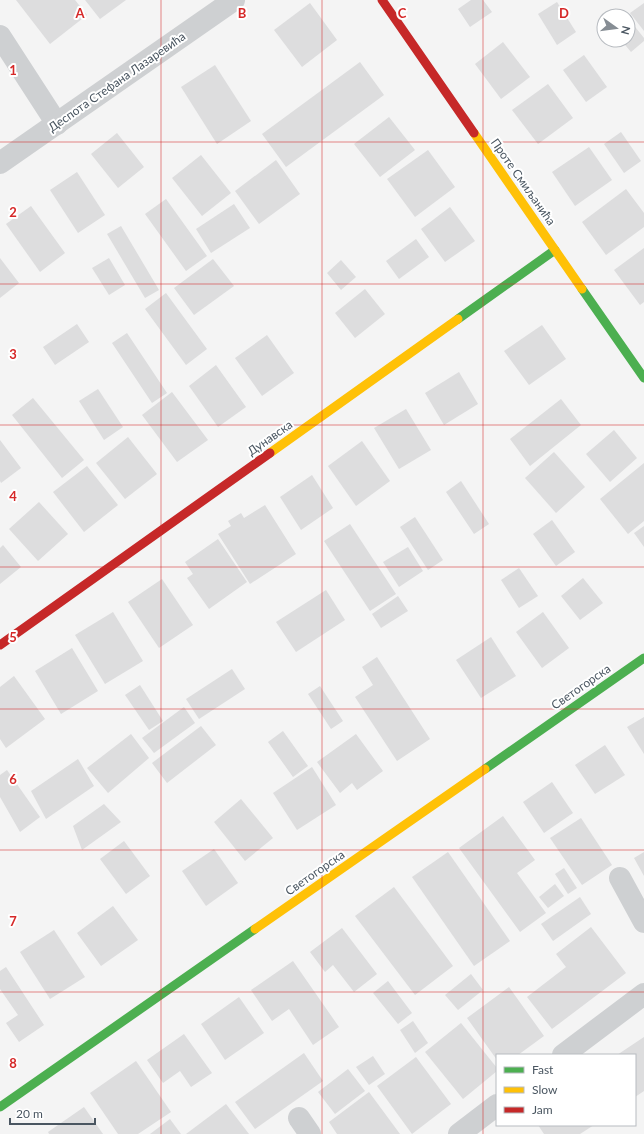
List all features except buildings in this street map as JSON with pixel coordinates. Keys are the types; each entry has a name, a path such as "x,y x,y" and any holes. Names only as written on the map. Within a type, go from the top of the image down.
{"street":[{"name":"Деспота Стефана Лазаревића","path":"0,163 234,0"},
{"name":"Проте Смиљанића","path":"382,0 644,378"},
{"path":"0,36 57,124"},
{"name":"Дунавска","path":"0,645 555,250"},
{"name":"Светогорска","path":"0,1107 644,658"},
{"path":"620,878 644,922"},
{"path":"564,1054 644,994"},
{"path":"459,1134 496,1106"}],"traffic: fast":[{"path":"458,319 555,250"},
{"path":"582,289 644,378"},
{"path":"485,769 644,658"},
{"path":"0,1107 255,929"}],"traffic: slow":[{"path":"474,133 582,289"},
{"path":"270,453 458,319"},
{"path":"255,929 485,769"}],"traffic: jam":[{"path":"382,0 474,133"},
{"path":"0,645 270,453"}]}
